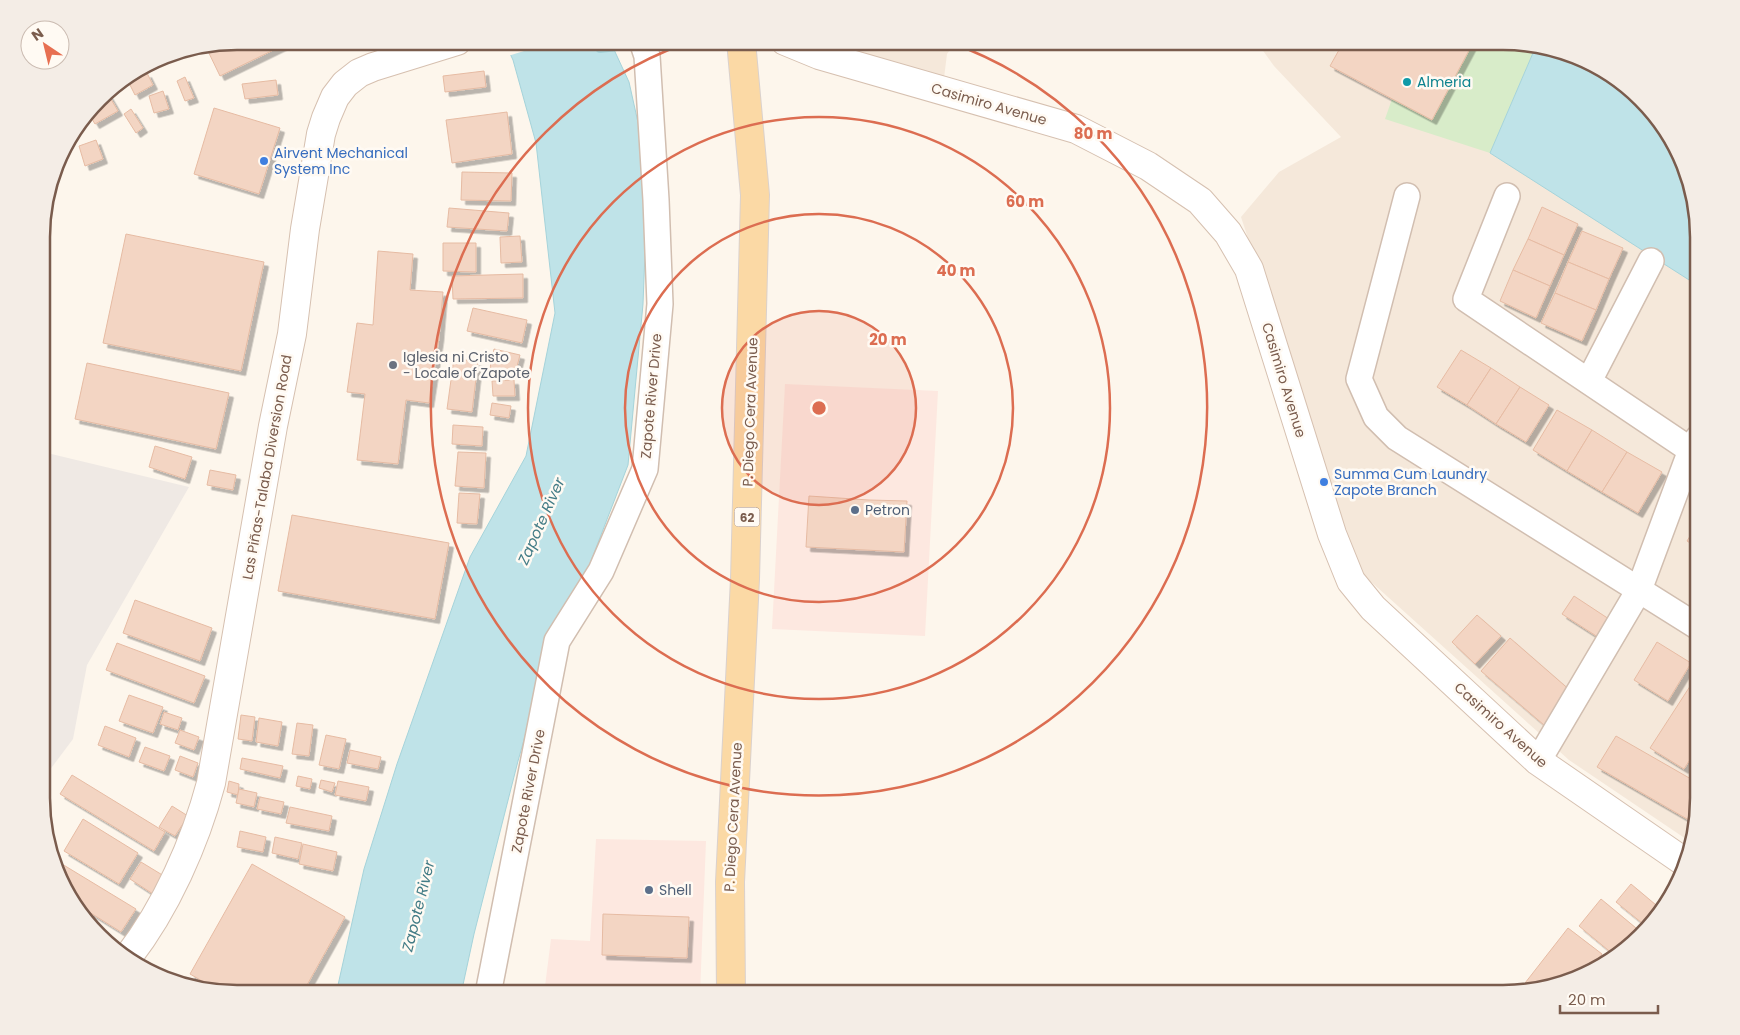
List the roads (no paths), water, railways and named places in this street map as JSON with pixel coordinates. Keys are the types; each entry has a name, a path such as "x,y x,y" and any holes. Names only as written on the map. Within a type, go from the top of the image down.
{"main road":[{"name":"P. Diego Cera Avenue","path":"731,985 730,882 745,579 755,195 742,50"}],"street":[{"name":"Las Piñas-Talaba Diversion Road","path":"132,952 157,912 188,851 203,816 211,783 270,445 292,334 305,229 321,134 335,97 345,84 373,66 409,50"},
{"name":"Zapote River Drive","path":"490,985 557,641 601,571 645,469 660,304 656,200 644,50"},
{"name":"Casimiro Avenue","path":"805,50 819,56 1076,129 1148,166 1200,201 1228,233 1249,269 1332,534 1351,581 1373,608 1538,761 1679,860"},
{"path":"1407,196 1359,379 1376,417 1396,438 1690,622"},
{"path":"1507,196 1466,299 1589,381 1690,444"},
{"path":"1589,381 1651,261"},
{"path":"1538,761 1639,590 1690,463"}],"water":[{"name":"Zapote River","path":"508,50 614,50 629,82 641,136 647,201 643,304 628,465 589,566 552,641 518,761 463,985 338,985 364,869 397,764 470,557 526,456 555,313 536,143 513,60"},
{"path":"1533,53 1551,56 1575,64 1607,82 1626,96 1644,114 1665,144 1676,165 1684,189 1690,225 1690,281 1490,153"}],"place":[{"name":"Almeria","path":"1407,82"},
{"name":"Airvent Mechanical System Inc","path":"264,161"},
{"name":"Iglesia ni Cristo - Locale of Zapote","path":"393,365"},
{"name":"Summa Cum Laundry Zapote Branch","path":"1324,482"},
{"name":"Petron","path":"855,510"},
{"name":"Shell","path":"649,890"}]}
